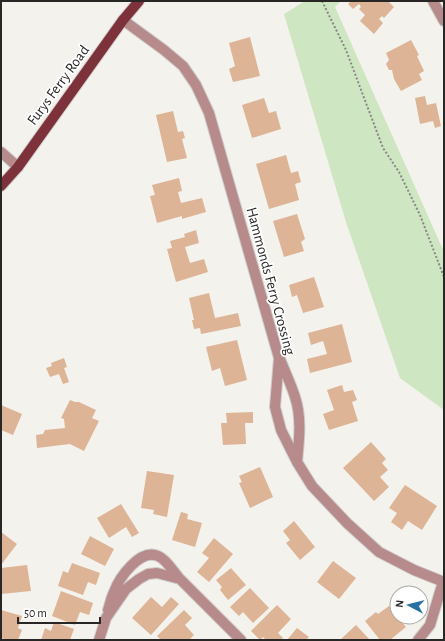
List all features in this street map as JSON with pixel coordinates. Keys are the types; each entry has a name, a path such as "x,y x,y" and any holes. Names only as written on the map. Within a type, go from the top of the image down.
{"main road":[{"name":"Furys Ferry Road","path":"1,186 18,167 123,20 139,1"}],"street":[{"path":"433,1 444,22"},
{"name":"Hammonds Ferry Crossing","path":"123,20 183,66 196,85 209,113 279,358 275,408 281,430 297,462 312,486 347,523 378,552 414,570 443,582"},
{"path":"1,152 18,167"},
{"path":"279,358 295,397 298,409 300,429 297,462"},
{"path":"99,640 114,592 123,575 143,556 150,554 158,556 165,561 180,580 241,640"},
{"path":"106,618 126,590 139,579 148,574 157,572 180,580"},
{"path":"418,640 430,625 443,582"}],"path":[{"path":"322,1 346,50 383,148 399,172 420,215 444,277"}],"green space":[{"path":"305,1 341,1 335,7 444,252 444,410 400,378 346,222 284,14"}],"building":[{"path":"351,1 388,1 394,7 384,18 382,16 379,19 383,23 374,34 360,21 365,15 359,9 361,7 359,4 353,9 348,4"},
{"path":"250,37 260,76 233,82 229,69 235,66 229,43"},
{"path":"411,40 419,55 417,56 424,71 419,74 422,80 401,91 394,79 392,70 389,70 386,64 389,60 386,53"},
{"path":"425,96 427,105 436,103 441,126 435,128 433,121 420,124 415,98"},
{"path":"264,98 269,113 276,111 281,129 252,138 242,105"},
{"path":"173,111 178,132 183,131 185,138 182,139 187,158 167,162 156,115"},
{"path":"286,155 291,173 298,171 301,182 295,184 299,200 269,209 256,164"},
{"path":"179,178 182,191 178,192 181,203 202,198 206,212 182,219 182,216 157,223 150,196 155,195 152,185"},
{"path":"297,214 305,239 301,242 304,251 284,257 273,221"},
{"path":"196,230 199,243 185,247 190,263 204,259 208,272 176,282 167,249 172,248 170,241 185,237 184,234"},
{"path":"314,277 324,307 303,313 297,295 292,297 289,285"},
{"path":"209,293 215,318 238,313 241,326 201,334 200,328 194,329 192,320 194,320 189,298"},
{"path":"342,324 352,362 310,373 307,359 327,354 323,341 311,345 308,333"},
{"path":"237,340 247,380 225,386 220,368 212,371 206,347"},
{"path":"64,358 67,367 64,368 69,382 63,384 59,374 50,377 46,368 52,366 51,363"},
{"path":"342,385 344,392 353,390 357,400 352,402 358,421 329,430 323,414 334,410 327,390"},
{"path":"70,400 79,402 96,410 92,418 99,421 84,451 70,444 37,448 36,435 43,434 45,430 65,428 64,419 61,418"},
{"path":"1,405 22,414 13,435 1,430"},
{"path":"253,412 253,423 245,423 246,444 223,445 221,423 227,423 226,413"},
{"path":"371,442 386,459 382,463 388,470 380,477 389,487 374,501 343,468"},
{"path":"260,467 273,497 250,508 239,483 242,482 239,476"},
{"path":"147,471 174,475 167,517 153,514 154,510 141,508"},
{"path":"405,485 437,506 422,530 408,521 402,530 391,522 397,513 389,508"},
{"path":"121,504 139,533 132,537 126,527 109,538 97,518"},
{"path":"181,512 188,514 187,519 202,523 195,547 172,540"},
{"path":"294,521 315,547 300,560 286,543 290,540 283,531"},
{"path":"1,532 17,544 1,565"},
{"path":"90,536 114,549 105,566 81,554"},
{"path":"214,538 233,554 209,582 197,572 209,558 202,553"},
{"path":"333,561 356,578 339,599 317,582"},
{"path":"72,563 100,573 96,585 88,582 83,595 58,586 63,571 68,573"},
{"path":"27,565 31,591 1,594 1,568"},
{"path":"231,568 246,585 228,600 220,590 222,587 216,580"},
{"path":"250,588 269,608 253,623 243,612 239,616 230,607"},
{"path":"61,591 93,603 89,615 80,612 75,625 52,616"},
{"path":"151,597 162,607 171,597 179,604 151,635 132,618"},
{"path":"277,605 291,619 278,633 283,638 281,640 266,640 263,637 260,640 251,631"},
{"path":"389,606 389,625 404,625 406,627 390,640 380,640 365,621 376,612 378,614"},
{"path":"1,610 22,616 18,628 22,630 18,640 7,640 1,638"},
{"path":"184,610 192,618 185,625 194,635 189,640 161,640 157,636"},
{"path":"54,622 74,629 70,640 41,640 45,628 51,631"},
{"path":"356,625 370,640 340,640"},
{"path":"297,628 309,637 306,640 287,640"}]}
